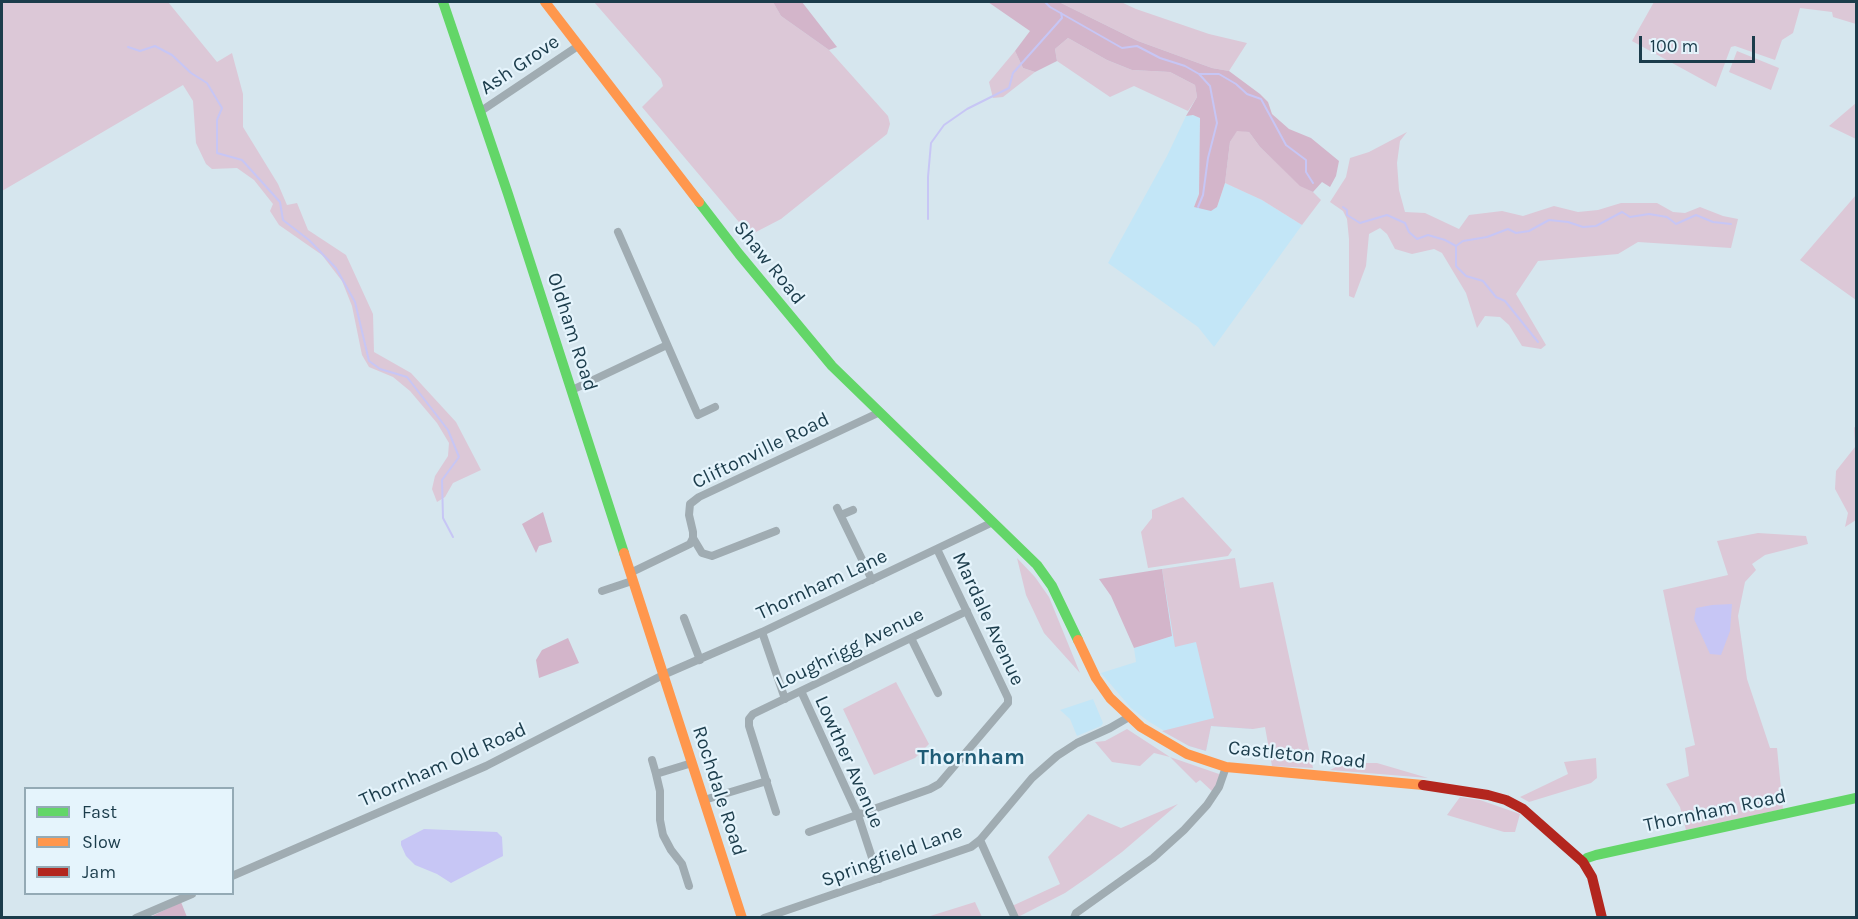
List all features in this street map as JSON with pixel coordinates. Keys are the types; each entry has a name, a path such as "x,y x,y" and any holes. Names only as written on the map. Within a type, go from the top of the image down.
{"street":[{"name":"Oldham Road","path":"443,2 481,111 663,675"},
{"name":"Shaw Road","path":"545,2 791,319 832,366 878,413 993,522"},
{"name":"Ash Grove","path":"481,111 578,46"},
{"path":"618,232 698,415 715,407"},
{"path":"572,390 667,345"},
{"name":"Cliftonville Road","path":"693,538 689,515 690,504 699,497 878,413"},
{"path":"852,510 839,512 872,580"},
{"name":"Thornham Lane","path":"663,675 762,632 993,522"},
{"name":"Castleton Road","path":"993,522 1029,556 1052,586 1092,671 1110,698 1129,717 1162,741 1187,754 1226,767 1413,784 1488,795 1506,800 1523,809 1583,862"},
{"path":"693,538 702,553 712,556 776,531"},
{"path":"602,591 690,544 693,538"},
{"name":"Mardale Avenue","path":"858,815 939,784 1008,704 1008,698 937,549"},
{"name":"Loughrigg Avenue","path":"767,780 749,726 749,719 753,714 967,611"},
{"path":"684,618 699,660"},
{"path":"762,632 784,699"},
{"path":"911,638 938,693"},
{"name":"Rochdale Road","path":"663,675 742,918"},
{"name":"Thornham Old Road","path":"234,875 486,766 663,675"},
{"name":"Lowther Avenue","path":"801,691 858,815 879,879"},
{"name":"Springfield Lane","path":"764,918 971,847 980,840 1032,778 1057,756 1077,743 1129,717"},
{"path":"652,760 660,790 660,820 663,835 682,864 690,886"},
{"path":"656,774 692,763"},
{"path":"1074,918 1076,913 1153,858 1184,830 1219,788 1226,767"},
{"path":"704,800 767,780 776,812"},
{"name":"Thornham Road","path":"1583,862 1596,855 1857,798"},
{"path":"809,832 858,815"},
{"path":"980,840 1015,918"},
{"path":"1583,862 1592,877 1602,918"},
{"path":"136,918 190,895"}],"shaded area":[{"path":"2,2 168,2 217,62 232,53 243,94 243,127 278,184 287,205 297,203 308,230 346,255 373,314 374,352 411,373 456,422 481,470 453,483 445,497 437,502 432,489 435,476 448,456 449,443 437,423 410,391 393,377 369,367 362,355 352,306 342,281 322,255 279,225 270,211 273,204 254,180 237,168 212,169 206,164 196,143 193,101 183,85 2,191"},
{"path":"594,2 773,2 781,16 829,50 888,116 890,124 887,134 781,219 754,233 744,228 642,107 663,86 661,79"},
{"path":"773,2 802,2 837,47 829,50 781,16"},
{"path":"988,2 1059,2 1138,41 1212,68 1229,71 1260,94 1268,102 1272,114 1289,129 1311,138 1339,161 1336,176 1330,187 1322,182 1313,192 1300,186 1260,147 1249,132 1237,131 1230,142 1225,183 1217,207 1211,211 1194,207 1199,194 1200,118 1193,115 1186,116 1197,97 1195,85 1170,72 1132,70 1107,60 1068,38 1055,49 1057,61 1035,72 1023,68 1015,51 1030,31"},
{"path":"1059,2 1121,2 1209,34 1247,43 1229,71 1212,68 1138,41"},
{"path":"1654,2 1856,2 1856,24 1833,17 1832,12 1800,8 1793,33 1782,40 1775,60 1735,46 1731,47 1716,87 1632,41"},
{"path":"1068,38 1107,60 1132,70 1170,72 1195,85 1197,97 1188,111 1134,86 1110,97 1057,61 1055,49"},
{"path":"1015,51 1023,68 1035,72 1003,97 993,98 989,82"},
{"path":"1737,51 1779,68 1771,90 1729,72"},
{"path":"1856,103 1856,139 1829,126"},
{"path":"1193,115 1200,118 1199,194 1194,207 1217,207 1225,183 1262,200 1302,225 1214,347 1198,327 1108,263 1167,156 1186,116"},
{"path":"1237,130 1249,132 1260,147 1300,185 1313,192 1321,200 1302,225 1262,200 1225,183 1230,142"},
{"path":"1407,132 1400,141 1397,163 1399,190 1405,212 1425,213 1459,229 1469,215 1502,211 1523,216 1554,206 1578,212 1598,210 1621,203 1657,203 1673,212 1685,213 1700,207 1738,219 1731,248 1638,242 1618,254 1538,261 1516,294 1546,345 1541,349 1522,346 1509,325 1500,317 1485,316 1477,328 1466,293 1442,253 1434,249 1412,254 1395,249 1387,234 1380,228 1369,234 1366,266 1354,298 1349,296 1347,219 1343,211 1330,202 1346,177 1350,158 1369,152"},
{"path":"1856,195 1856,300 1800,260"},
{"path":"1854,427 1856,428 1856,520 1845,527 1848,513 1835,489 1836,471 1855,447"},
{"path":"1183,497 1232,550 1228,556 1148,568 1141,532 1152,518 1152,510"},
{"path":"543,512 552,542 539,546 536,553 522,524"},
{"path":"1758,533 1806,536 1808,544 1765,555 1752,564 1756,570 1745,582 1738,616 1747,679 1770,748 1777,748 1783,809 1686,830 1680,807 1666,784 1689,776 1685,748 1695,745 1663,590 1728,575 1717,541"},
{"path":"1017,558 1035,577 1049,597 1080,673 1044,633 1026,595"},
{"path":"1235,558 1253,729 1211,726 1206,751 1189,746 1148,721 1131,708 1101,673 1136,662 1134,648 1172,636 1162,569"},
{"path":"1235,558 1240,588 1273,582 1313,768 1272,766 1265,727 1253,729 1211,726 1206,751 1189,746 1162,731 1214,718 1196,642 1175,647 1162,569"},
{"path":"1162,569 1172,636 1134,648 1111,596 1099,579"},
{"path":"568,638 579,663 539,678 536,660 542,650"},
{"path":"896,682 929,744 915,758 874,775 843,709"},
{"path":"1093,699 1103,723 1077,736 1070,719 1060,710"},
{"path":"1127,729 1170,757 1154,753 1140,766 1112,762 1095,742 1105,741"},
{"path":"1170,757 1219,774 1220,780 1214,793 1200,780 1196,783"},
{"path":"1596,758 1597,778 1591,783 1529,802 1520,797 1568,774 1564,762"},
{"path":"1344,763 1355,766 1377,763 1428,778 1330,770"},
{"path":"1460,797 1480,800 1520,814 1515,832 1504,832 1447,815"},
{"path":"1178,804 1091,875 1065,893 1018,917 1012,906 1060,884 1048,857 1088,814 1121,828"},
{"path":"181,902 187,917 148,918"},
{"path":"975,902 982,917 927,917"}],"water":[{"path":"1732,604 1730,631 1721,655 1710,654 1694,619 1696,608"},
{"path":"424,829 497,832 502,837 503,856 451,883 415,865 406,856 401,841"}],"waterway":[{"path":"1045,2 1122,48 1137,46 1199,74 1219,74 1247,94 1261,99 1286,145 1306,160 1306,172 1313,183"},
{"path":"928,219 931,143 944,125 967,109 1009,88 1013,73 1062,18 1061,13"},
{"path":"128,47 140,51 155,46 172,55 191,73 207,83 222,108 217,120 217,153 242,160 280,202 283,220 309,240 336,268 355,302 369,361 380,369 407,377 448,430 459,457 442,480 443,518 453,537"},
{"path":"1198,207 1203,195 1208,158 1217,123 1210,86 1199,74"},
{"path":"1343,207 1347,210 1347,215 1360,223 1387,215 1405,223 1409,232 1417,239 1428,235 1456,246 1456,266 1466,276 1483,281 1496,297 1505,301 1538,342"},
{"path":"1456,246 1463,241 1487,237 1508,229 1516,233 1529,231 1549,220 1568,222 1583,227 1596,226 1622,212 1630,217 1649,214 1667,217 1676,224 1696,215 1713,222 1731,224"}],"traffic: fast":[{"path":"443,2 508,194 624,553"},
{"path":"699,202 832,366 1037,565 1052,586 1078,640"},
{"path":"1583,862 1596,855 1856,798"}],"traffic: slow":[{"path":"545,2 699,202"},
{"path":"624,553 742,918"},
{"path":"1078,640 1096,678 1110,698 1141,727 1187,754 1226,767 1423,785"}],"traffic: jam":[{"path":"1423,785 1488,795 1506,800 1523,809 1583,862 1592,877 1602,918"}],"district":[{"name":"Thornham","path":"971,758"}]}
